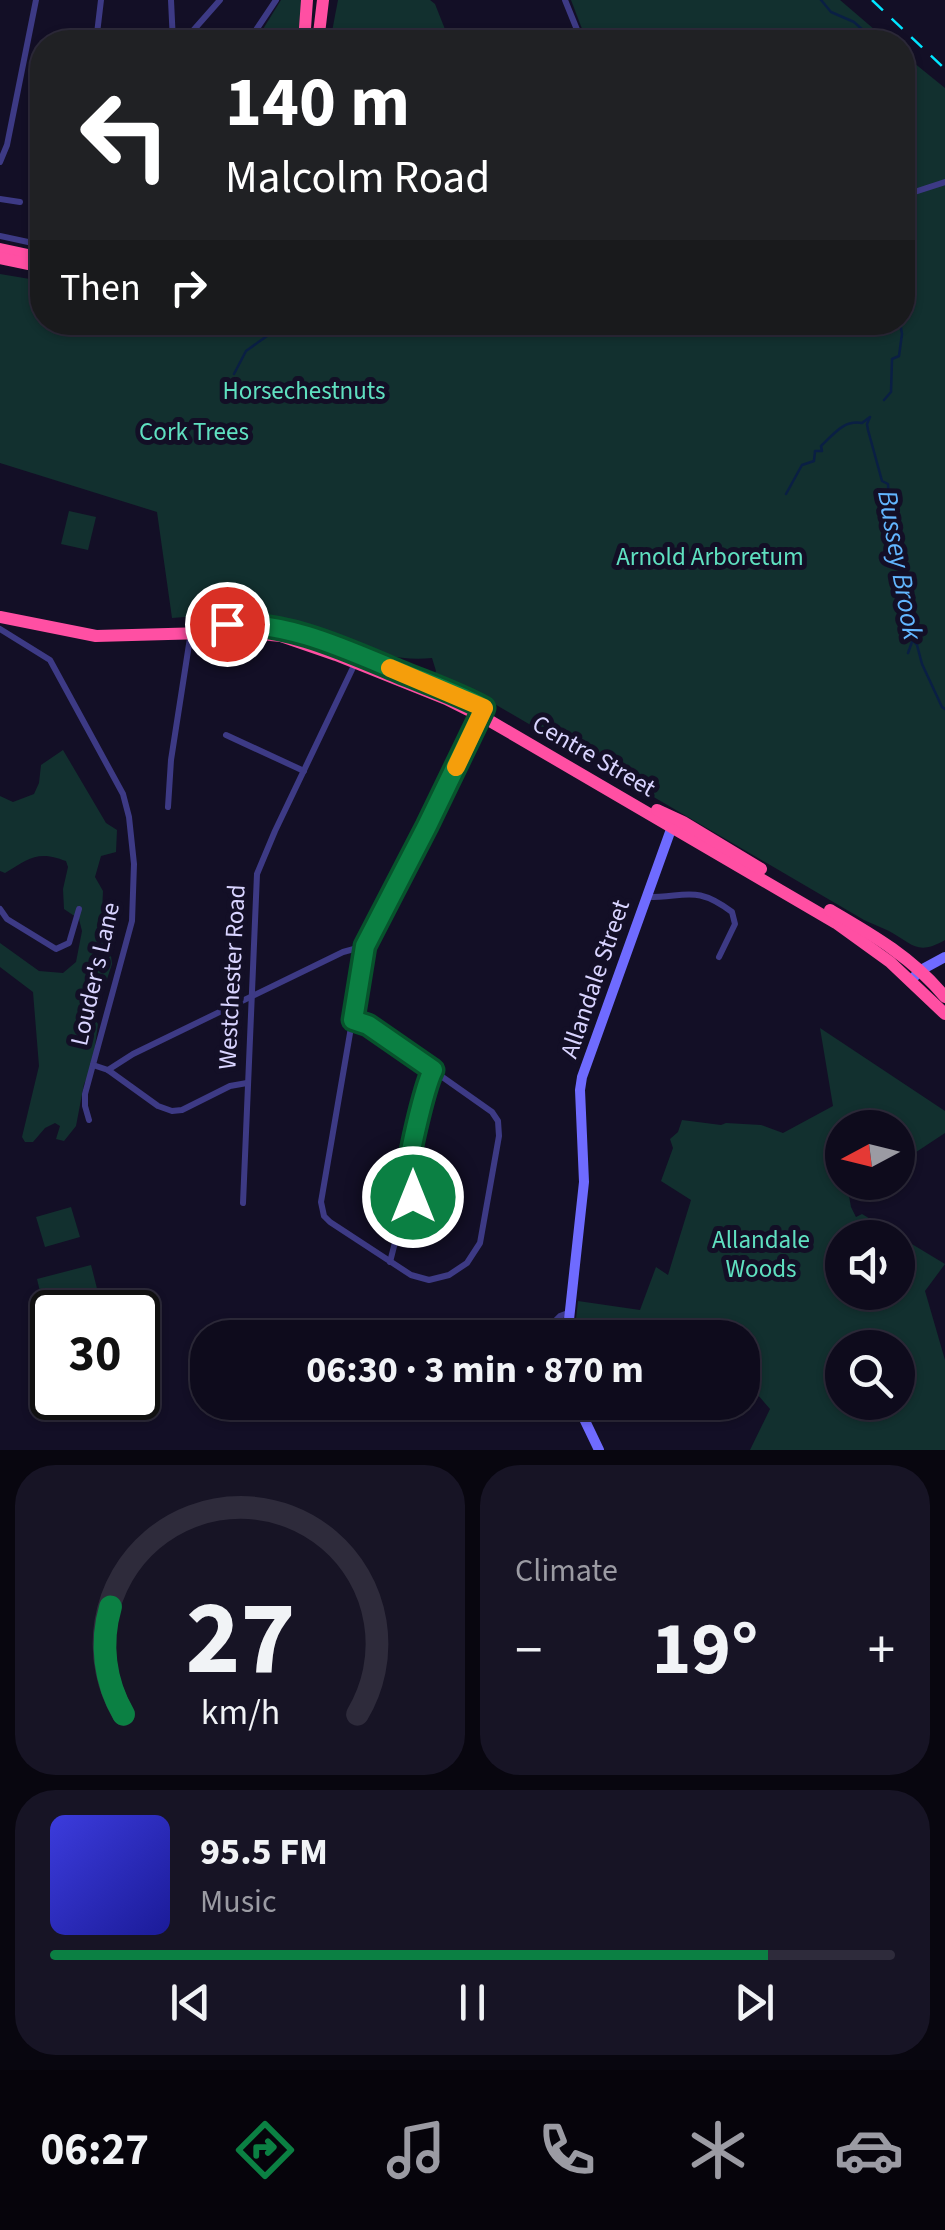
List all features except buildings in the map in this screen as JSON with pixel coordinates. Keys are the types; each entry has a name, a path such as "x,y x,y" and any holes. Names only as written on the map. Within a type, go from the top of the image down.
{"highway":[{"path":"305,30 308,0"},
{"path":"319,30 323,0"},
{"path":"0,249 30,255"},
{"path":"0,258 30,264"},
{"name":"Centre Street","path":"0,608 89,627 271,634 357,659 482,712 899,952 945,1014"},
{"name":"Centre Street","path":"0,617 94,636 192,629"},
{"name":"Centre Street","path":"916,975 945,997"}],"street":[{"path":"30,30 36,0"},
{"path":"97,30 100,0"},
{"path":"171,0 172,30"},
{"path":"194,30 220,0"},
{"path":"256,30 276,0"},
{"path":"565,0 577,30"},
{"path":"0,162 8,145 30,31"},
{"path":"915,192 945,182"},
{"path":"0,199 20,202"},
{"path":"0,236 30,242"},
{"path":"12,636 16,621"},
{"name":"Louder's Lane","path":"0,629 52,663 121,789 127,808 134,864 132,920 84,1101 88,1120"},
{"path":"168,807 171,760 192,629"},
{"name":"Westchester Road","path":"243,1204 257,874 357,659"},
{"path":"353,1020 368,1025 433,1070 492,1112 498,1121 500,1136 480,1243 468,1263 439,1279 420,1278 330,1222 322,1209 324,1176 365,946 482,712"},
{"path":"226,735 304,771"},
{"name":"Allandale Street","path":"569,1320 584,1182 582,1076 673,823"},
{"path":"644,897 694,893 732,912 735,924 719,956"},
{"path":"0,909 7,919 58,949 71,940 79,908"},
{"path":"108,1070 133,1054 343,952 365,946"},
{"path":"916,975 945,957"},
{"path":"94,1065 172,1111 247,1082"},
{"path":"402,1215 396,1199 407,1178 433,1070"},
{"path":"390,1262 402,1215 413,1197 407,1178"},
{"path":"556,1320 570,1312"},
{"path":"585,1420 599,1450"}],"green space":[{"path":"281,0 302,0 300,30 262,30"},
{"path":"338,0 430,0 445,30 332,30"},
{"path":"571,0 840,0 875,30 582,30"},
{"name":"Arnold Arboretum","path":"915,64 945,88 945,940 921,948 864,920 486,699 434,676 432,658 381,654 305,624 273,617 172,618 157,512 0,463 0,274 30,279 30,335 915,335"},
{"path":"69,511 96,517 88,550 61,544"},
{"path":"63,750 106,823 117,830 116,852 101,856 95,877 103,891 102,912 112,964 105,985 82,994 86,1008 98,1024 92,1068 84,1084 76,1126 64,1141 56,1139 60,1126 55,1123 33,1142 25,1142 22,1137 39,1066 33,992 0,967 0,943 39,971 63,973 76,962 82,931 79,919 64,909 66,861 41,856 5,873 0,871 0,796 13,802 34,794 41,765"},
{"name":"Allandale Woods","path":"820,1028 945,1111 945,1133 915,1153 915,1110 826,1110 833,1106"},
{"name":"Allandale Woods","path":"825,1110 825,1200 850,1200 856,1217 862,1214 872,1220 825,1220 825,1310 915,1310 915,1246 945,1264 925,1291 945,1360 945,1450 750,1450 770,1409 760,1398 760,1320 576,1320 578,1301 640,1310 656,1267 668,1275 691,1200 661,1181 673,1148 670,1139 678,1132 682,1120 761,1125 783,1133"},
{"path":"71,1207 80,1237 45,1247 36,1217"},
{"path":"91,1265 97,1290 40,1290 37,1279"}],"waterway":[{"name":"Bussey Brook","path":"821,0 831,12 863,30"},
{"name":"Bussey Brook","path":"884,400 891,392 892,359 899,356 902,335"},
{"path":"234,374 246,351 267,336"},
{"name":"Bussey Brook","path":"786,494 802,465 814,461 815,451 822,451 821,446 844,426 862,423 870,417 868,430 882,481 888,484 890,519 904,558 906,633 917,645 922,664 945,709"},
{"path":"908,653 912,642"}],"railway":[{"path":"872,0 904,30"},
{"path":"915,41 945,69"}],"slow traffic":[{"path":"390,668 484,708 456,767"}],"route":[{"path":"227,624 259,624 300,632 484,708 365,946 353,1020 368,1025 433,1070 407,1178 413,1197"}],"park label":[{"name":"Horsechestnuts","path":"304,391"},
{"name":"Cork Trees","path":"194,432"}]}
